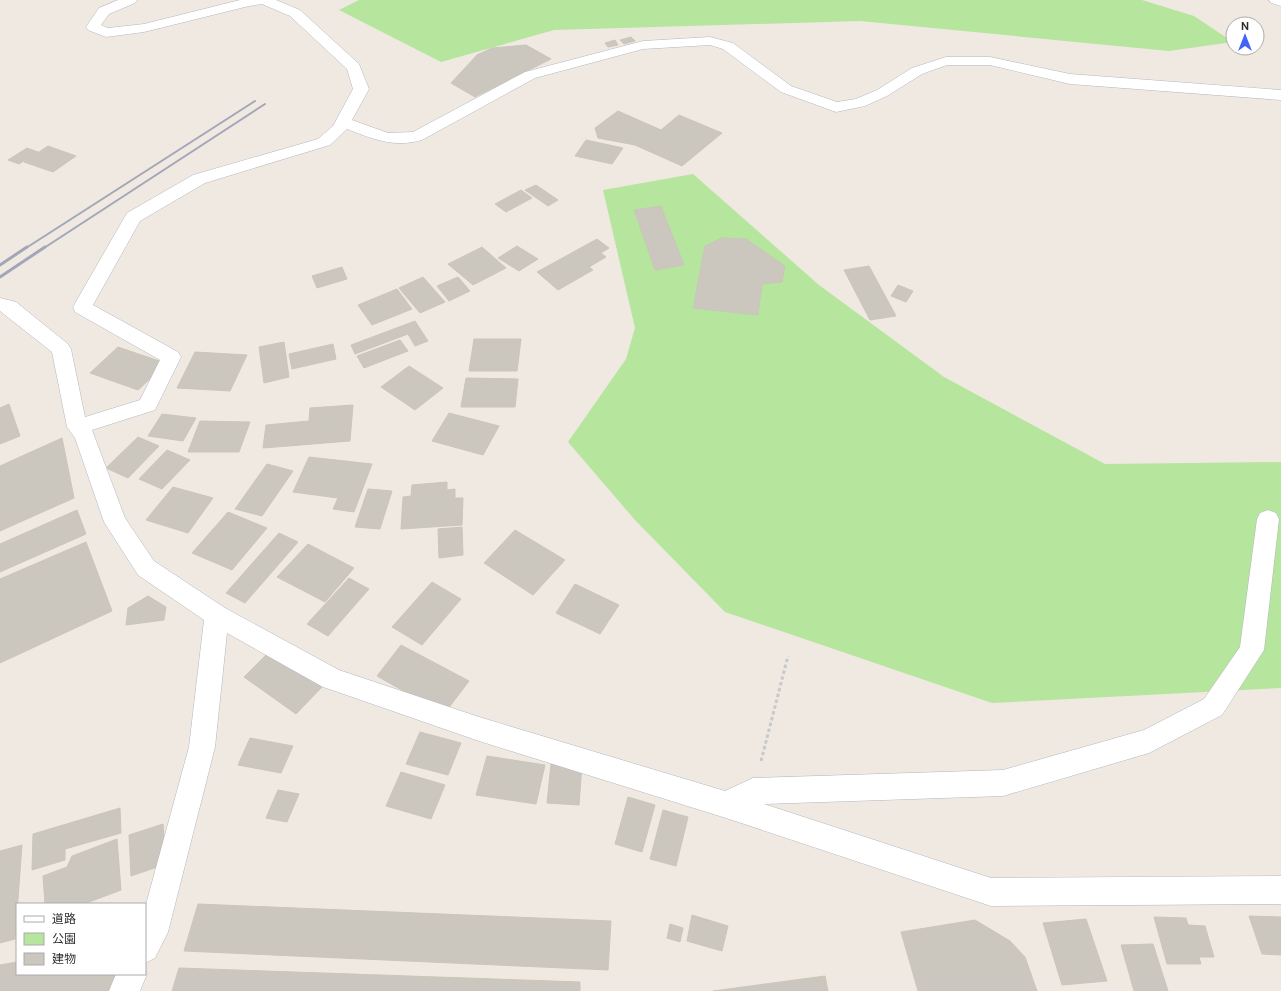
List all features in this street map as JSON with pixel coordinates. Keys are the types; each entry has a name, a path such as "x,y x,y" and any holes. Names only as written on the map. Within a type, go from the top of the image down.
{"street":[{"path":"77,426 148,404 171,357 82,307 133,217 199,179 324,142 339,129 361,90 354,67 298,9 264,0 249,2 144,28 106,34 93,27 104,11 130,0"},
{"path":"1276,0 1281,2"},
{"path":"343,122 386,138 416,137 530,75 643,45 710,41 728,46 786,89 836,107 860,103 882,93 917,71 946,61 990,61 1070,78 1281,95"},
{"path":"0,304 9,307 61,349 77,426 84,435 115,522 146,568 217,615 332,680 487,731 726,805 991,892 1281,890"},
{"path":"726,805 753,791 1004,783 1149,741 1213,707 1252,650 1268,519"},
{"path":"146,946 153,932 202,747 217,615"},
{"path":"124,991 132,975"}],"path":[{"path":"753,791 788,656"}],"green space":[{"path":"359,0 1142,0 1194,16 1225,37 1225,43 1169,51 860,21 554,30 441,62 339,10"},
{"path":"693,174 819,285 944,377 1105,464 1281,462 1281,688 992,703 725,612 635,520 568,442 626,359 635,328 603,190"}],"building":[{"path":"631,37 635,41 624,44 620,40"},
{"path":"615,40 618,45 608,47 605,43"},
{"path":"526,45 551,59 475,97 451,83 477,55 492,48"},
{"path":"618,111 661,130 679,115 722,133 682,166 635,145 598,138 595,128"},
{"path":"586,140 623,148 612,164 575,156"},
{"path":"48,146 76,156 53,172 24,162"},
{"path":"27,148 38,152 19,164 8,160"},
{"path":"536,185 558,200 548,206 525,190"},
{"path":"521,190 532,198 506,212 495,204"},
{"path":"661,206 684,265 655,270 634,210"},
{"path":"722,238 746,239 785,266 782,282 762,284 758,315 693,308 705,246"},
{"path":"597,239 609,248 601,253 606,257 589,267 593,270 558,290 537,272"},
{"path":"517,246 538,259 519,271 498,258"},
{"path":"482,247 506,268 473,285 448,264"},
{"path":"869,266 896,316 870,320 844,270"},
{"path":"342,267 347,279 317,288 312,276"},
{"path":"423,277 445,302 420,313 399,288"},
{"path":"458,277 470,291 449,301 437,286"},
{"path":"898,285 913,291 906,302 891,296"},
{"path":"397,289 412,309 372,325 358,305"},
{"path":"415,321 428,341 415,346 408,334 355,354 351,345"},
{"path":"474,339 521,339 517,371 469,371"},
{"path":"400,340 408,351 364,368 357,356"},
{"path":"284,342 289,377 264,383 259,347"},
{"path":"333,344 336,359 292,369 289,354"},
{"path":"118,347 162,362 153,376 138,390 90,373"},
{"path":"195,352 247,355 230,391 177,388"},
{"path":"409,366 443,388 415,410 381,387"},
{"path":"466,378 518,379 515,407 461,407"},
{"path":"9,404 20,436 0,444 0,408"},
{"path":"353,405 350,441 263,448 266,425 309,421 310,408"},
{"path":"449,413 499,426 483,455 432,441"},
{"path":"162,414 196,418 183,441 148,436"},
{"path":"200,421 250,422 239,452 188,452"},
{"path":"138,437 159,446 128,478 106,468"},
{"path":"62,438 74,498 0,531 0,466"},
{"path":"167,450 190,460 162,489 139,479"},
{"path":"309,457 372,464 354,512 333,509 338,498 293,492"},
{"path":"267,464 293,471 262,516 235,509"},
{"path":"447,482 447,490 455,489 455,498 463,498 462,525 401,529 403,497 411,496 412,485"},
{"path":"173,487 213,498 188,533 146,520"},
{"path":"368,489 392,491 380,529 355,527"},
{"path":"77,510 86,534 0,572 0,544"},
{"path":"228,512 267,528 232,570 192,553"},
{"path":"462,527 463,555 439,558 438,529"},
{"path":"515,530 565,560 533,595 484,563"},
{"path":"279,533 298,542 245,603 226,593"},
{"path":"86,542 112,611 0,663 0,579"},
{"path":"308,544 354,568 325,602 277,577"},
{"path":"349,578 369,589 328,636 307,624"},
{"path":"432,582 461,599 422,645 392,627"},
{"path":"575,584 619,605 600,634 556,613"},
{"path":"148,596 166,607 164,620 126,625 128,608"},
{"path":"401,645 469,681 444,714 377,676"},
{"path":"271,650 323,686 296,714 244,677"},
{"path":"420,732 461,743 448,775 406,764"},
{"path":"250,738 293,746 281,773 238,765"},
{"path":"487,756 545,765 536,804 476,795"},
{"path":"551,764 582,765 579,805 547,803"},
{"path":"401,772 445,785 431,819 386,806"},
{"path":"278,790 299,794 287,822 266,818"},
{"path":"628,797 655,805 642,852 615,844"},
{"path":"120,808 121,833 65,849 65,860 32,870 33,834"},
{"path":"663,810 688,817 676,866 650,859"},
{"path":"163,824 166,864 131,876 129,835"},
{"path":"117,839 121,890 87,903 45,903 43,876 67,867 72,856"},
{"path":"22,845 18,903 16,903 15,939 0,943 0,851"},
{"path":"198,904 611,921 608,970 184,951"},
{"path":"692,915 728,926 722,951 687,941"},
{"path":"1249,916 1281,917 1281,955 1262,954"},
{"path":"1154,917 1186,918 1188,925 1205,926 1214,957 1199,957 1201,964 1167,964"},
{"path":"1086,919 1107,981 1062,985 1043,923"},
{"path":"975,920 1010,941 1025,957 1037,991 918,991 901,932"},
{"path":"670,924 683,928 680,942 667,938"},
{"path":"1153,944 1168,991 1134,991 1121,945"},
{"path":"16,962 16,975 123,975 115,991 0,991 0,965"},
{"path":"179,968 580,982 580,991 172,991"},
{"path":"825,976 828,991 713,991"}],"railway":[{"path":"26,248 255,101"},
{"path":"44,248 265,104"},
{"path":"0,265 27,247"},
{"path":"0,277 45,247"}]}
